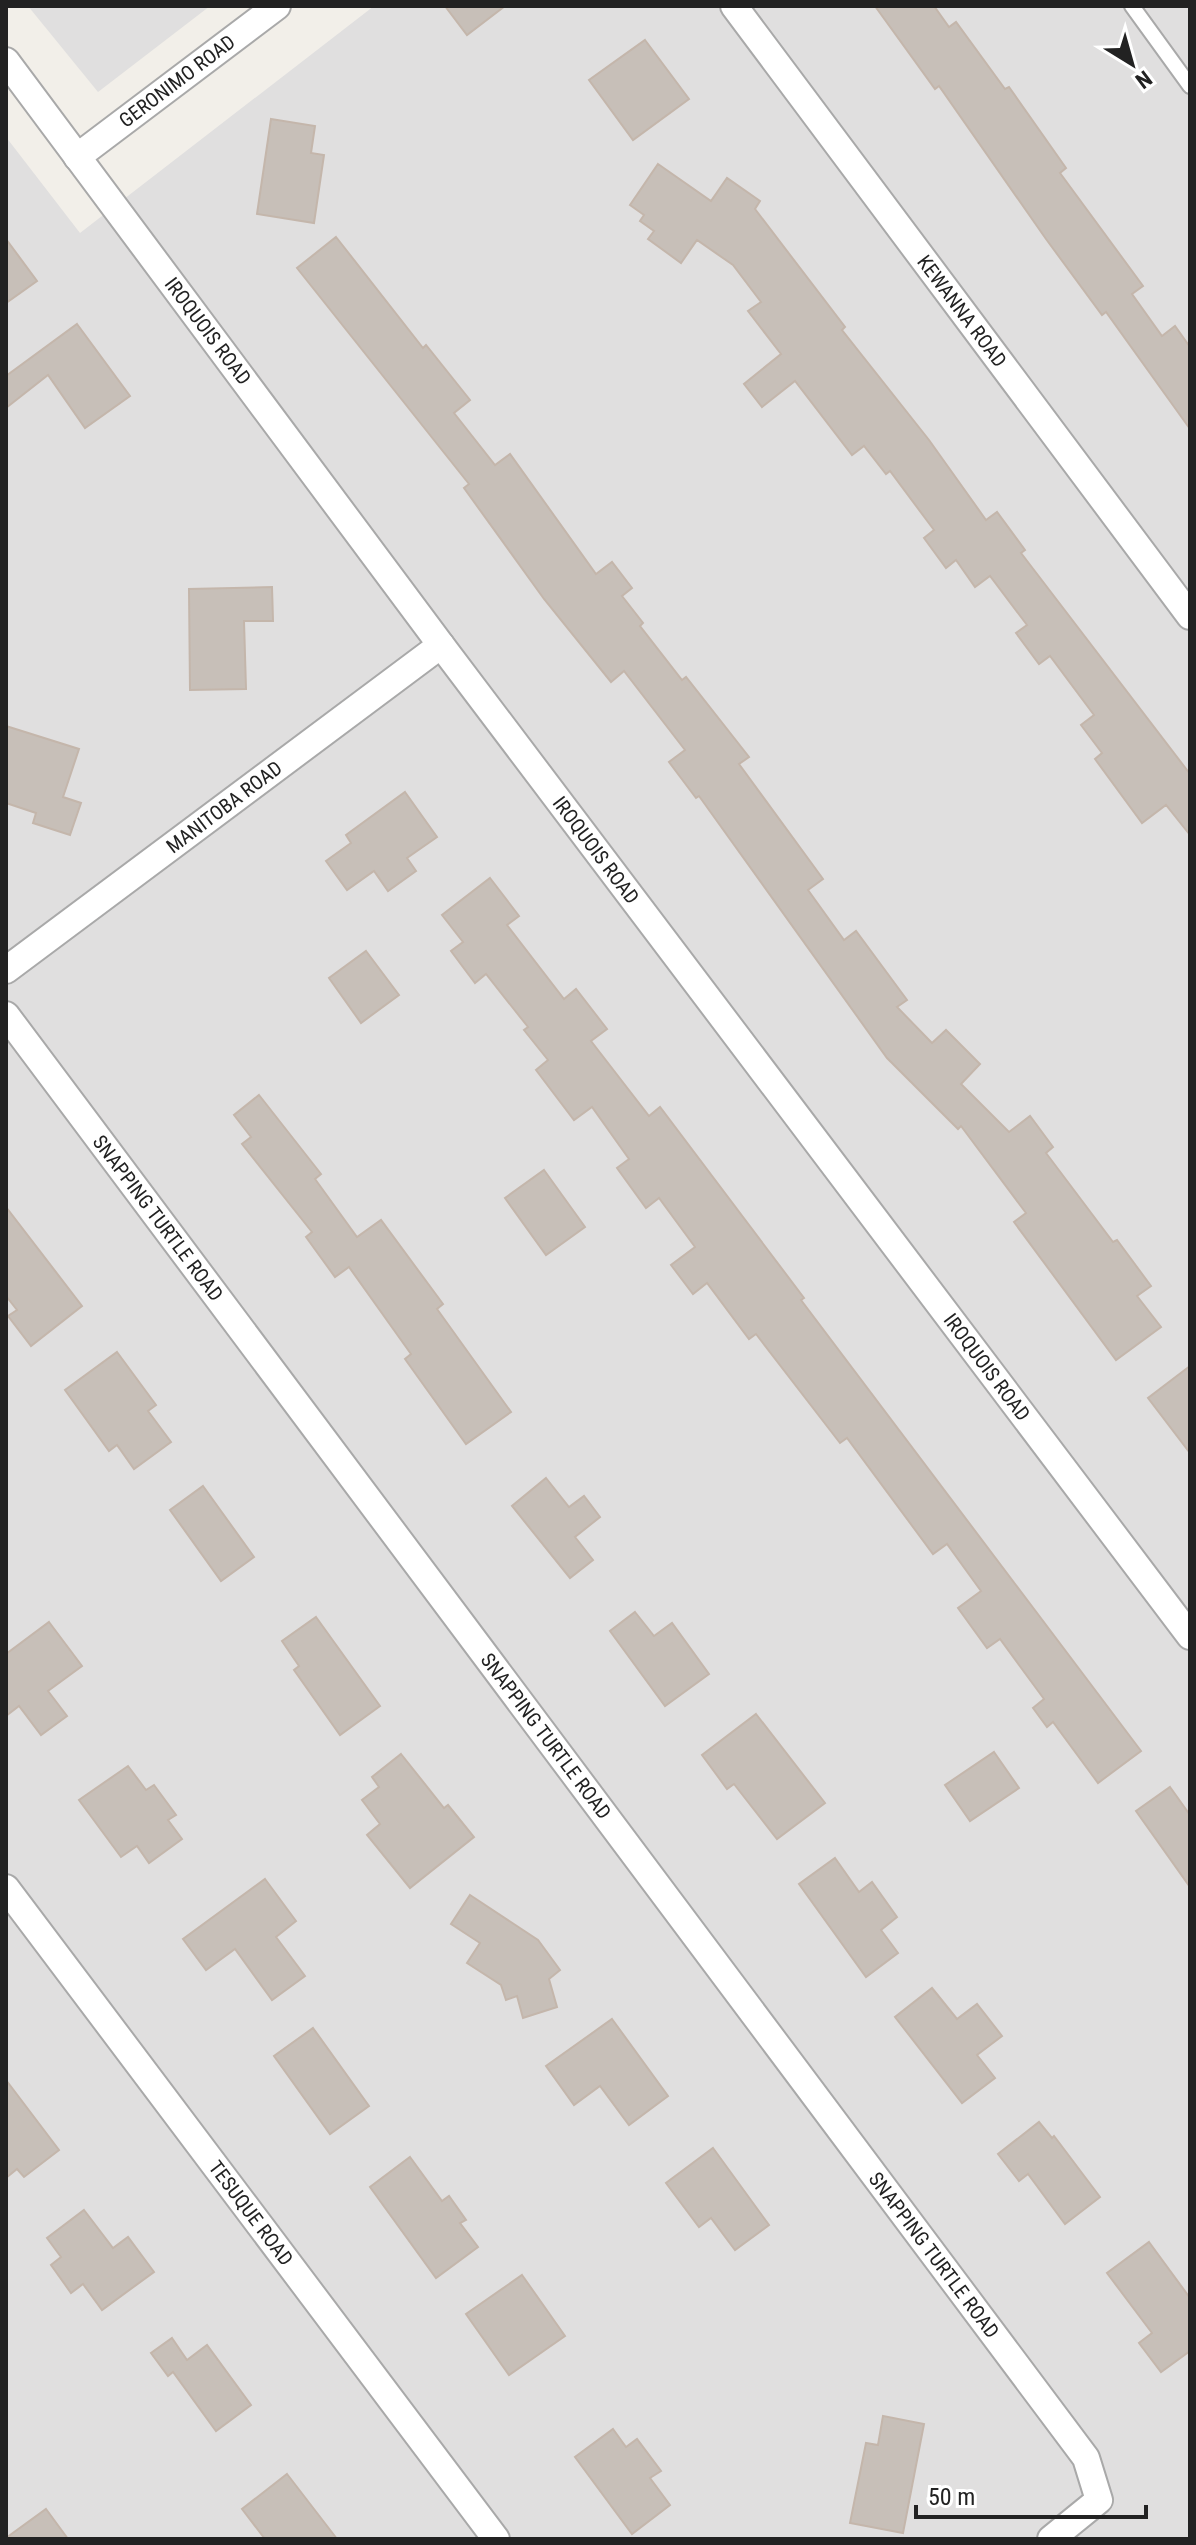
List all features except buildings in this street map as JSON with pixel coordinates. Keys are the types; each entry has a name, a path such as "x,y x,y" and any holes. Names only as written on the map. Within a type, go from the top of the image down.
{"street":[{"name":"GERONIMO ROAD","path":"77,157 277,6"},
{"name":"KEWANNA ROAD","path":"734,6 1190,616"},
{"name":"IROQUOIS ROAD","path":"6,61 441,645 1190,1636"},
{"name":"MANITOBA ROAD","path":"6,970 441,645"},
{"name":"SNAPPING TURTLE ROAD","path":"6,1015 1086,2458 1099,2500 1051,2539"},
{"name":"TESUQUE ROAD","path":"6,1888 496,2539"}],"lane":[{"path":"1132,6 1190,86"}],"shaded area":[{"path":"28,6 210,6 98,92"},
{"path":"374,6 1190,6 1190,2539 6,2539 6,137 80,233"}]}
